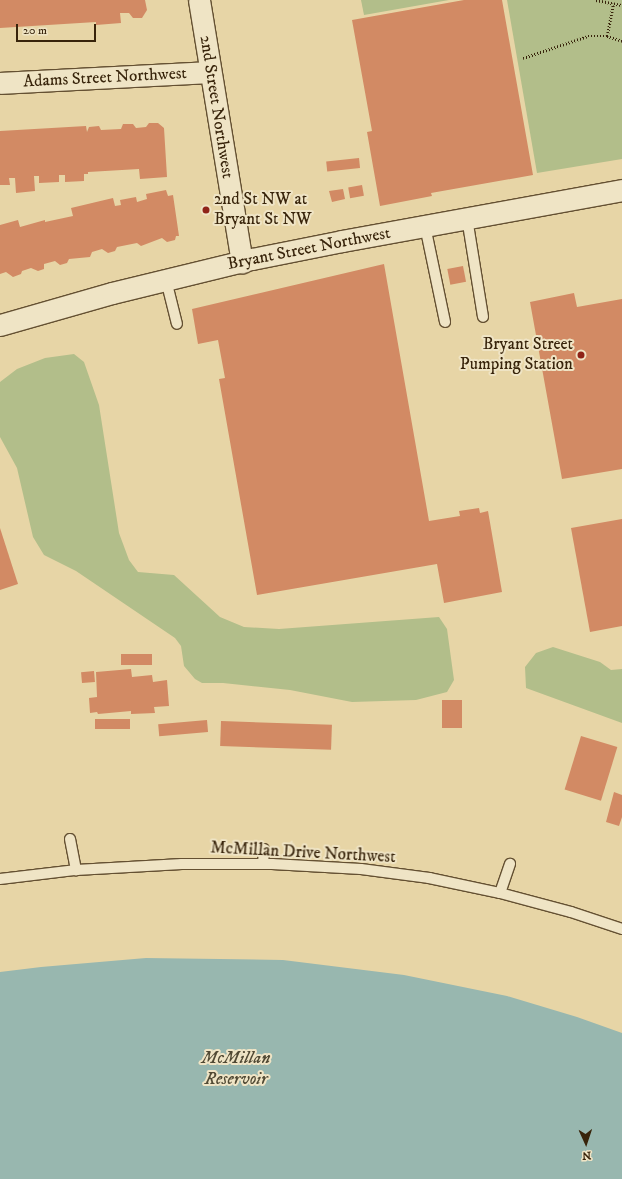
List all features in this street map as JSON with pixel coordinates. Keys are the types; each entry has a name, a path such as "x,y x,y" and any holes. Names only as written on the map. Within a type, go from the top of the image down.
{"street":[{"name":"2nd Street Northwest","path":"200,0 210,72 242,262"},
{"name":"Adams Street Northwest","path":"0,83 210,72"},
{"name":"Bryant Street Northwest","path":"0,325 70,304 242,262 342,241 622,190"}],"lane":[{"path":"467,218 483,317"},
{"path":"425,226 445,322"},
{"path":"166,280 177,324"},
{"path":"70,839 76,870"},
{"path":"263,864 264,850"},
{"name":"McMillan Drive Northwest","path":"0,879 76,870 167,864 263,864 361,869 392,873 500,893 564,910 622,929"},
{"path":"500,893 510,864"}],"path":[{"path":"596,0 622,5"},
{"path":"607,36 613,4"},
{"path":"523,58 588,36 607,36 622,41"}],"green space":[{"path":"361,0 449,0 364,15"},
{"path":"507,0 622,0 622,159 537,173"},
{"path":"74,354 84,362 99,405 119,533 129,560 138,572 174,575 220,617 244,627 279,629 439,617 447,629 454,680 447,692 416,700 352,702 290,690 223,683 202,683 195,679 184,666 181,646 175,638 76,571 44,555 33,537 17,468 0,437 0,382 17,369 45,358"},
{"path":"553,647 600,662 611,670 622,669 622,723 526,688 525,667 536,653"}],"water":[{"name":"McMillan Reservoir","path":"146,958 283,960 404,975 507,996 577,1017 622,1033 622,1179 0,1179 0,972"}],"building":[{"path":"0,0 145,0 147,10 142,18 133,18 129,13 120,13 121,23 96,25 96,22 0,28"},
{"path":"464,0 502,0 533,175 431,193 432,196 380,206 367,132 372,131 352,20"},
{"path":"149,123 158,123 164,128 167,177 140,179 139,169 88,172 88,174 84,174 84,181 65,182 65,175 59,175 59,182 39,183 39,176 34,176 35,191 16,193 15,178 9,178 10,185 0,185 0,131 86,126 87,132 89,127 99,126 101,130 121,129 123,124 133,124 136,128 146,127"},
{"path":"359,158 360,168 327,171 326,161"},
{"path":"362,185 364,196 350,198 348,187"},
{"path":"343,189 345,199 332,202 329,191"},
{"path":"166,190 168,196 173,195 179,236 176,236 175,240 167,242 162,238 141,246 137,243 117,247 115,251 108,253 102,249 92,252 90,257 69,259 67,263 60,265 55,261 44,264 44,269 38,271 31,268 22,271 21,274 13,277 6,272 0,274 0,225 18,220 20,227 45,220 45,222 73,216 71,208 113,198 115,206 121,205 120,200 136,197 137,202 147,199 146,194"},
{"path":"384,264 429,521 460,516 459,511 479,508 480,513 488,511 502,592 444,603 437,564 257,595 219,379 225,378 218,340 198,344 192,309"},
{"path":"463,266 466,282 450,285 447,269"},
{"name":"Bryant Street Pumping Station","path":"574,293 577,307 622,299 622,469 562,479 530,302"},
{"path":"622,519 622,626 590,632 571,528"},
{"path":"0,528 18,584 0,590"},
{"path":"121,654 152,654 152,665 121,665"},
{"path":"131,669 132,677 152,675 153,682 167,680 169,706 154,707 155,713 131,714 131,711 98,714 97,712 90,713 89,698 97,697 96,672"},
{"path":"94,671 95,682 82,683 81,672"},
{"path":"442,700 462,700 462,728 442,728"},
{"path":"95,719 130,719 130,729 95,729"},
{"path":"207,720 208,732 159,736 158,724"},
{"path":"221,721 332,725 331,750 220,746"},
{"path":"581,736 617,747 601,801 565,790"},
{"path":"614,792 622,795 622,817 619,826 606,822"}],"place":[{"name":"2nd St NW at Bryant St NW","path":"206,210"},
{"name":"Bryant Street Pumping Station","path":"581,355"}]}
